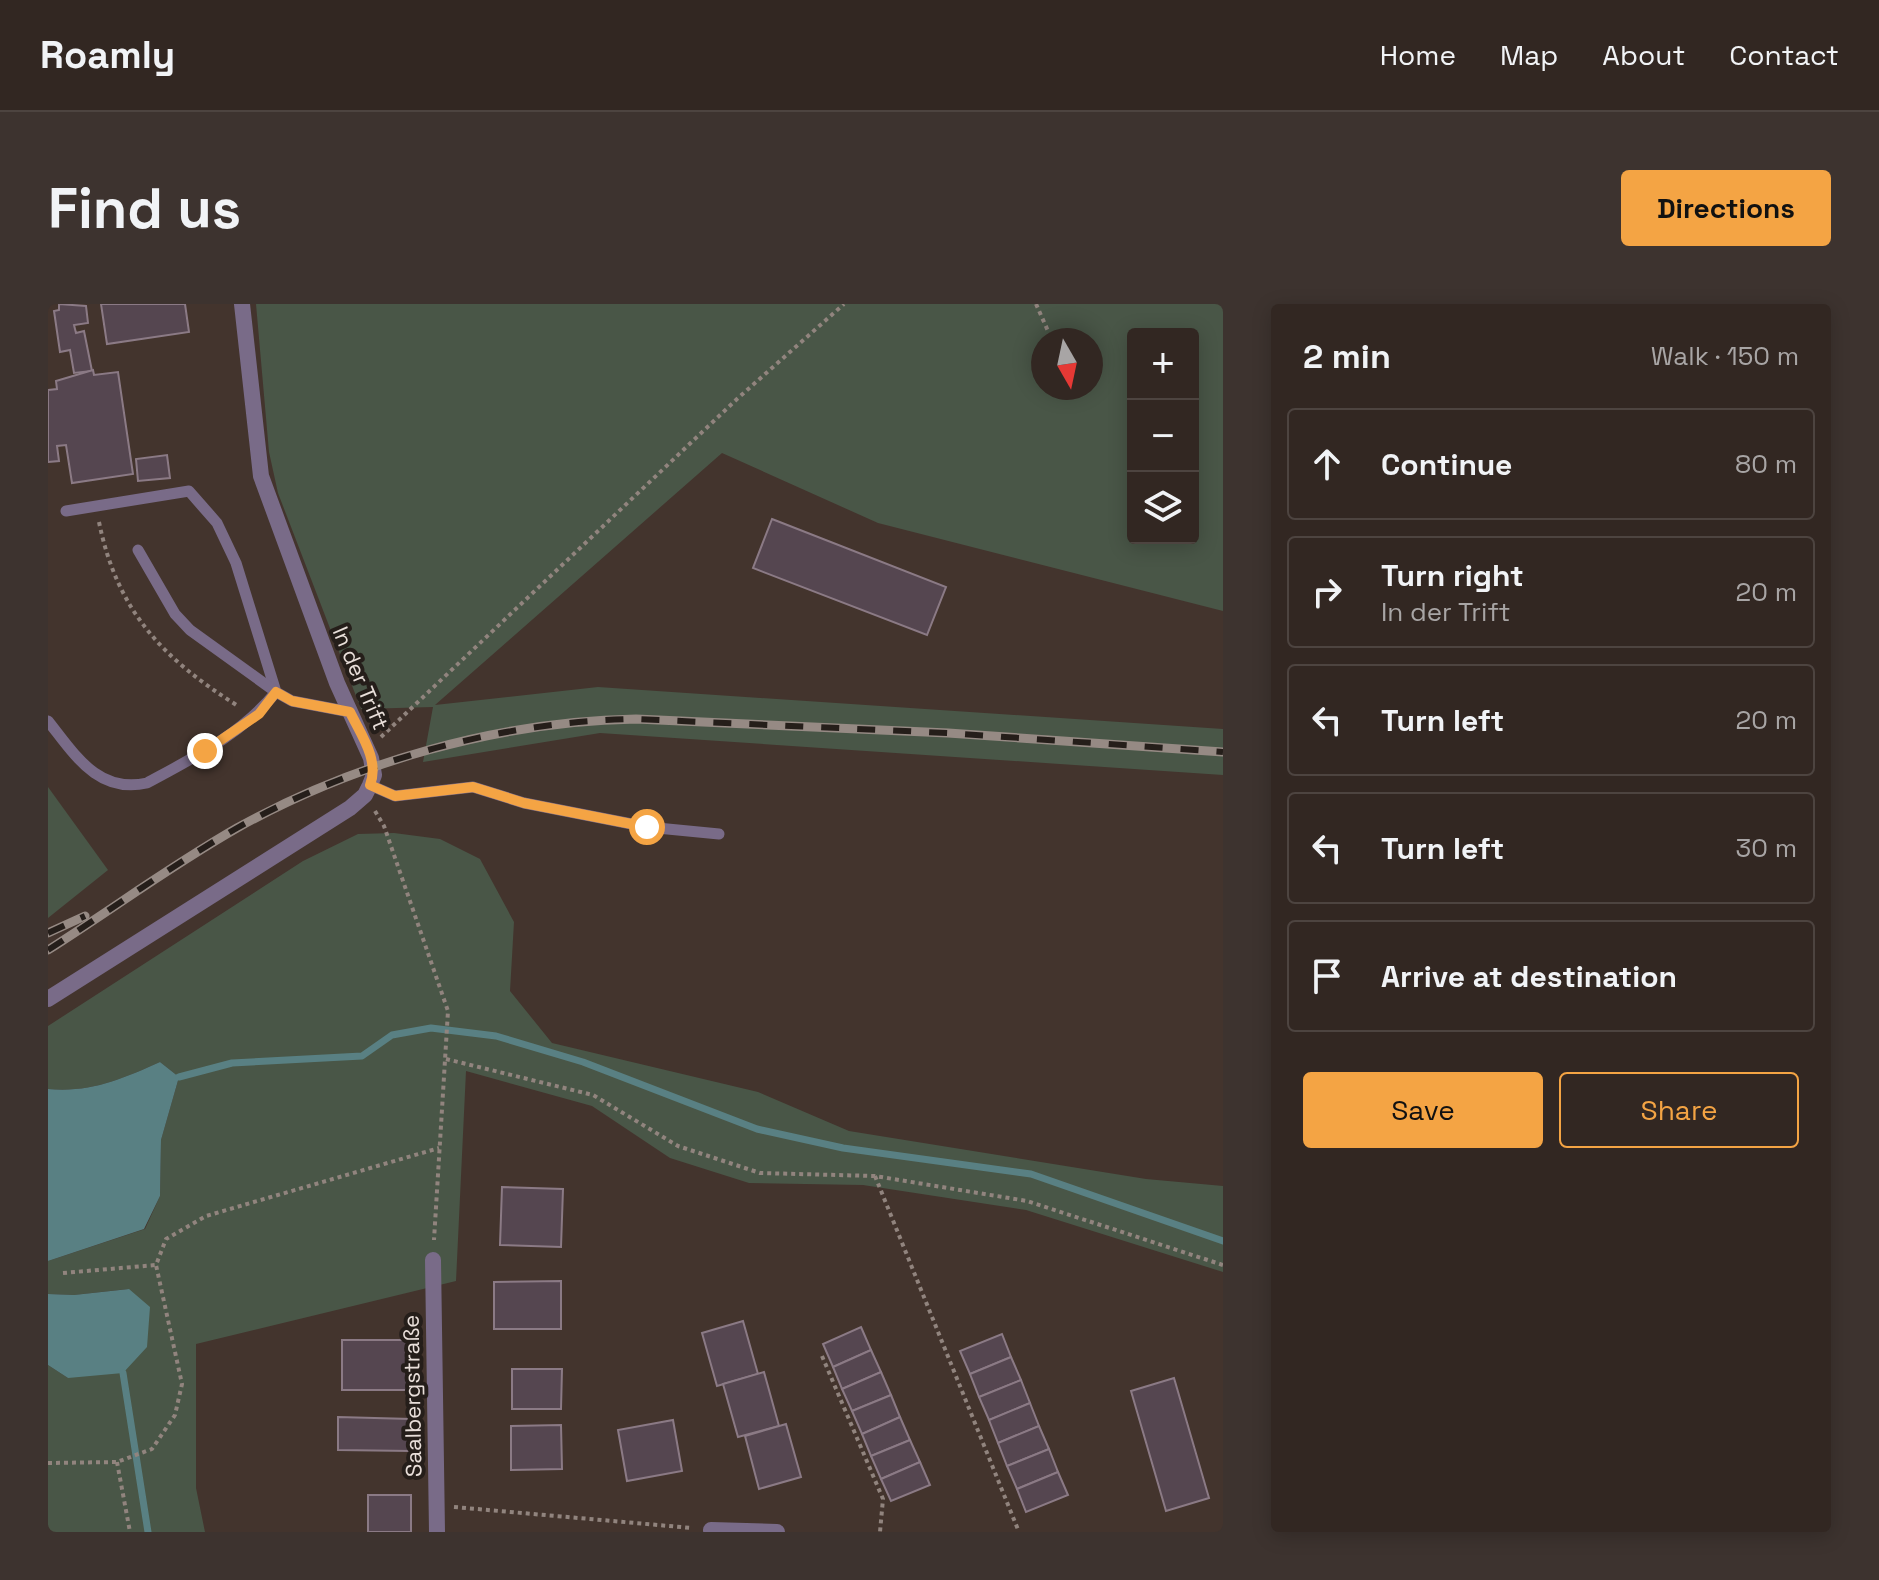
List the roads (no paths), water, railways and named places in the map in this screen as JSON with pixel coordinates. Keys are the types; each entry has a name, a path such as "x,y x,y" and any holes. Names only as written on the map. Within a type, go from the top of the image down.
{"street":[{"name":"In der Trift","path":"242,304 261,476 350,712 367,748 373,768 367,790"},
{"path":"48,999 367,790"},
{"name":"Saalbergstraße","path":"433,1260 437,1532"},
{"path":"711,1530 777,1532"}],"lane":[{"path":"66,511 189,491 217,523 236,563 276,692"},
{"path":"138,550 175,614 190,630 292,701 350,712"},
{"path":"48,721 70,750 104,781 132,786 147,783 226,738 259,714 276,692"},
{"path":"367,790 395,796 473,787 524,803 647,827 719,834"}],"water":[{"path":"160,1062 179,1077 161,1140 160,1196 144,1229 48,1261 48,1089 92,1087"},
{"path":"129,1289 150,1307 147,1347 123,1373 68,1378 48,1365 48,1294 74,1295"}],"waterway":[{"path":"179,1077 232,1063 362,1056 392,1035 431,1028 496,1036 583,1062 757,1129 843,1148 1031,1174 1223,1241"},
{"path":"123,1373 148,1532"}],"railway":[{"path":"48,950 213,842 283,804 380,765 481,737 533,728 636,719 948,733 1223,752"},
{"path":"48,933 85,916"}]}
